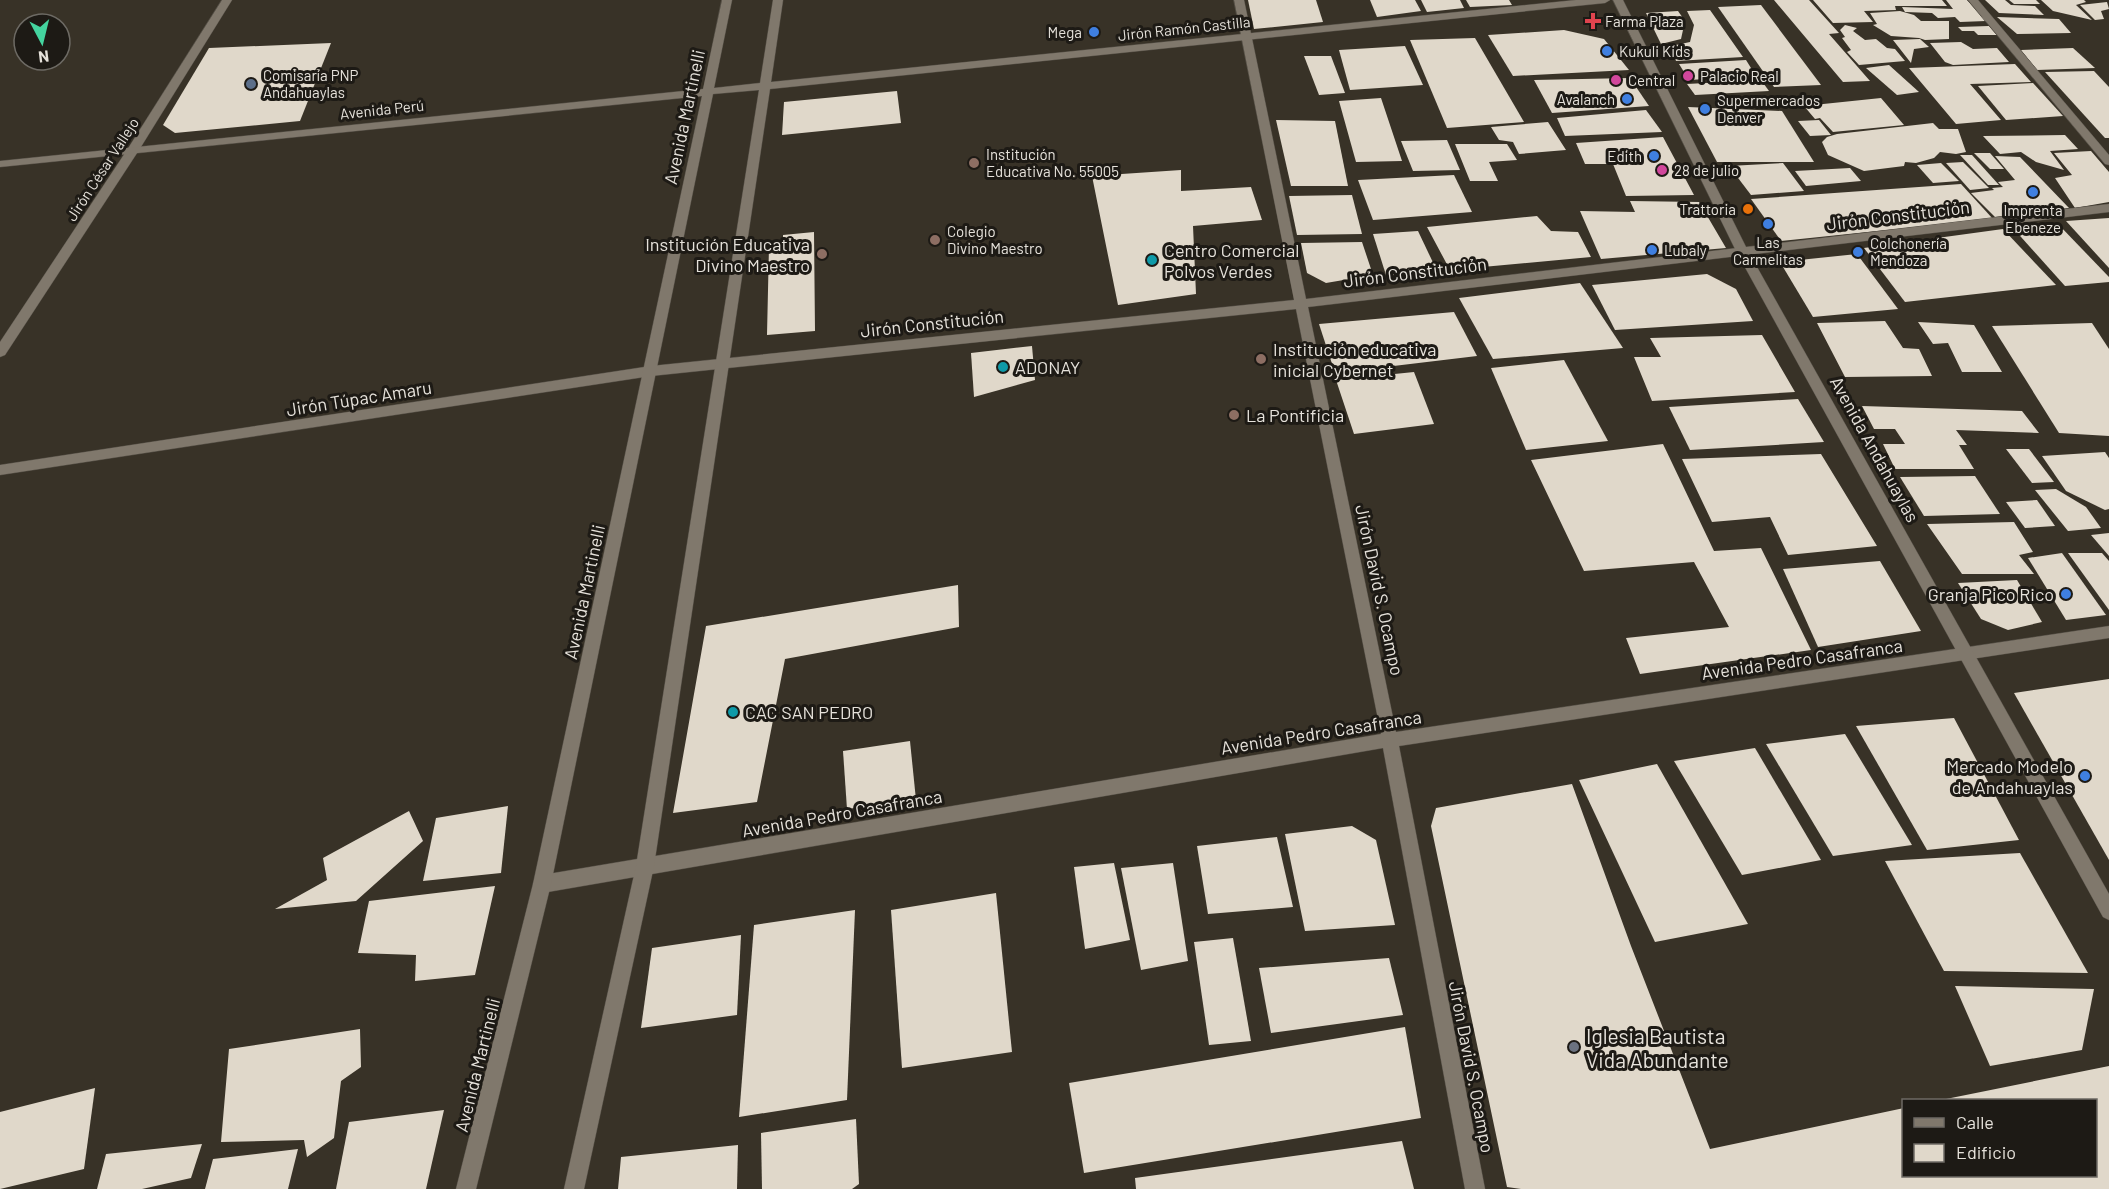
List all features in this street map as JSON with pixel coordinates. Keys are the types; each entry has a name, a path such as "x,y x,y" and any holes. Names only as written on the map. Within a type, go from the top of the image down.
{"street":[{"name":"Jirón César Vallejo","path":"0,352 133,150 227,0"},
{"name":"Avenida Martinelli","path":"466,1189 542,884 710,91 727,0"},
{"path":"574,1189 645,866 767,86 778,0"},
{"name":"Jirón David S. Ocampo","path":"1239,0 1390,740 1475,1189"},
{"name":"Jirón Ramón Castilla","path":"767,86 1605,0"},
{"name":"Avenida Andahuaylas","path":"1618,0 1742,251 2109,911"},
{"path":"1973,0 2109,162"},
{"name":"Avenida Perú","path":"0,164 767,86"},
{"name":"Jirón Constitución","path":"724,362 1301,304 2109,208"},
{"name":"Jirón Túpac Amaru","path":"0,470 651,371 724,362"},
{"name":"Avenida Pedro Casafranca","path":"542,884 1390,740 2109,632"}],"building":[{"path":"1248,0 1316,0 1323,22 1254,29"},
{"path":"1370,0 1415,0 1421,11 1377,17"},
{"path":"1421,0 1460,0 1464,8 1427,12"},
{"path":"1466,0 1509,0 1512,5 1470,7"},
{"path":"1774,0 1809,0 1839,33 1829,34 1870,81 1843,82"},
{"path":"1813,0 1942,0 1947,6 1895,6 1896,10 1864,11 1873,22 1833,23"},
{"path":"1946,0 1967,0 1986,21 1960,22 1955,17 1938,18 1932,13 1905,12 1902,7 1953,9"},
{"path":"1985,0 2005,0 2011,5 2035,6 2044,15 1999,13"},
{"path":"2009,0 2036,0 2040,4 2014,4"},
{"path":"2041,0 2084,0 2086,2 2076,5 2092,20 2053,11"},
{"path":"2107,2 2109,9 2101,11 2104,19 2095,20 2080,5"},
{"path":"1761,5 1821,85 1774,87 1718,7"},
{"path":"1710,10 1743,57 1676,61 1671,46 1690,42 1694,25 1687,11"},
{"path":"1678,11 1685,21 1681,39 1661,44 1646,13"},
{"path":"1900,11 1914,15 1921,21 1949,21 1949,39 1925,40 1891,36 1873,25 1877,24 1870,13"},
{"path":"1997,17 2059,19 2071,33 2017,34"},
{"path":"1845,25 1857,28 1853,31 1865,40 1876,39 1887,48 1895,49 1905,61 1859,65 1847,52 1851,50 1842,38 1845,37 1840,30"},
{"path":"1989,26 1997,35 1978,35 1974,31 1962,31 1958,27"},
{"path":"1564,30 1604,39 1629,70 1513,76 1488,35"},
{"path":"1475,38 1524,122 1447,128 1410,40"},
{"path":"1920,39 1929,47 1914,49 1911,63 1893,40"},
{"path":"1961,42 1973,49 1997,48 2009,62 1953,65 1945,62 1930,43"},
{"name":"Comisaría PNP Andahuaylas","path":"331,43 300,121 175,133 163,125 209,48"},
{"path":"1405,46 1423,85 1350,90 1339,50"},
{"path":"2073,48 2095,68 2037,70 2021,50"},
{"path":"1304,56 1331,56 1345,93 1319,95"},
{"path":"1746,60 1756,76 1689,80 1679,64"},
{"path":"2015,64 2031,82 1970,84 2001,120 1956,124 1909,68"},
{"path":"1889,65 1919,92 1897,95 1866,68"},
{"path":"2094,71 2109,87 2109,138 2105,138 2045,72"},
{"path":"1630,78 1649,106 1552,113 1534,80"},
{"path":"1761,80 1769,91 1695,95 1687,84"},
{"path":"2033,83 2063,116 2006,120 1978,86"},
{"path":"897,91 901,123 782,135 784,102"},
{"path":"1381,98 1402,161 1356,162 1339,101"},
{"path":"1881,98 1904,125 1833,132 1820,118 1815,119 1804,106"},
{"path":"1688,107 1782,111 1814,162 1717,162"},
{"path":"1646,110 1662,132 1565,136 1557,118"},
{"path":"1276,120 1335,121 1348,186 1291,186"},
{"path":"1819,120 1831,135 1810,136 1798,121"},
{"path":"1548,122 1566,150 1519,154 1513,142 1499,140 1491,127"},
{"path":"1933,123 1939,129 1958,129 1966,152 1956,154 1940,152 1934,158 1916,163 1905,162 1904,166 1864,171 1828,155 1822,142 1827,137 1837,134"},
{"path":"2065,135 2078,149 2050,151 2064,170 2036,162 2021,152 2000,154 1983,136"},
{"path":"1663,137 1694,195 1626,196 1613,164 1585,164 1576,143"},
{"path":"1447,140 1460,170 1413,171 1401,141"},
{"path":"1455,144 1507,144 1517,160 1489,162 1498,181 1470,181"},
{"path":"2091,151 2109,172 2109,202 2075,208 2055,178 2072,175 2054,153"},
{"path":"1974,153 1990,153 2004,169 1990,169"},
{"path":"1960,155 1972,155 1999,185 1988,185"},
{"path":"1995,156 2020,157 2069,208 1995,217 1971,193 1994,190 1992,188 2003,187 1998,182 2015,180"},
{"path":"1963,162 1989,188 1970,190 1946,163"},
{"path":"1783,163 1804,191 1751,195 1729,166"},
{"path":"1941,163 1959,181 1933,183 1917,165"},
{"path":"1850,168 1861,181 1806,186 1795,171"},
{"name":"Centro Comercial Polvos Verdes","path":"1181,170 1181,191 1251,187 1262,220 1193,226 1196,294 1118,305 1092,176"},
{"path":"1454,175 1472,212 1373,220 1358,180"},
{"path":"1961,184 1993,219 1781,241 1751,199"},
{"path":"1352,195 1362,234 1297,235 1289,196"},
{"path":"1630,201 1699,202 1726,248 1601,259 1580,211 1635,212"},
{"path":"1537,216 1551,231 1578,232 1591,257 1450,270 1427,227"},
{"path":"2109,218 2109,268 2066,221"},
{"path":"2058,224 2109,277 2109,282 2065,286 2013,228"},
{"path":"2003,229 2056,285 1905,302 1864,248"},
{"path":"1418,231 1438,273 1386,275 1373,234"},
{"path":"814,232 815,331 767,335 769,246 783,244 783,235"},
{"path":"1362,242 1373,275 1326,283 1307,273 1301,243"},
{"path":"1857,254 1898,309 1813,317 1780,262"},
{"path":"1707,274 1736,289 1753,321 1615,330 1592,285"},
{"path":"1580,283 1623,348 1493,359 1459,298"},
{"path":"1454,312 1477,356 1335,373 1319,324"},
{"path":"1885,321 1903,348 1919,349 1932,376 1845,377 1817,323"},
{"path":"1918,322 1974,325 2002,372 1962,372 1948,343 1933,344"},
{"path":"2092,323 2109,349 2109,436 2059,433 1992,326"},
{"path":"1762,335 1795,392 1652,401 1634,357 1661,357 1650,338"},
{"name":"ADONAY","path":"1032,346 1035,380 974,397 971,353"},
{"path":"1564,360 1608,441 1526,450 1491,368"},
{"path":"1414,372 1434,424 1354,434 1336,380"},
{"path":"1798,399 1824,442 1690,450 1669,407"},
{"path":"1862,406 2022,411 2039,433 1956,430 1967,445 1959,445 1974,469 1895,469 1883,444 1905,444 1895,429 1874,429"},
{"path":"1663,444 1714,551 1761,548 1811,650 1640,674 1626,638 1729,627 1694,562 1584,571 1531,460"},
{"path":"2006,449 2029,449 2054,482 2032,483"},
{"path":"2105,452 2109,458 2109,509 2105,510 2066,491 2042,456"},
{"path":"1821,454 1877,546 1788,555 1770,517 1712,522 1682,459"},
{"path":"1975,476 2000,514 1924,516 1900,477"},
{"path":"2056,489 2086,507 2101,528 2068,531 2035,490"},
{"path":"2037,500 2055,526 2025,528 2006,502"},
{"path":"2014,522 2033,552 2019,555 2034,574 1962,574 1927,524"},
{"path":"2109,533 2109,556 2091,535"},
{"path":"2062,553 2106,615 2066,620 2028,558"},
{"path":"2068,553 2102,553 2109,561 2109,610"},
{"path":"1880,561 1921,631 1818,647 1783,569"},
{"path":"2017,580 2042,622 2008,630 1981,619 1958,583"},
{"name":"CAC SAN PEDRO","path":"958,585 959,627 785,659 757,802 673,813 706,626"},
{"name":"Mercado Modelo de Andahuaylas","path":"2109,679 2109,860 2014,693"},
{"path":"1954,718 2019,840 1927,850 1856,726"},
{"path":"1845,734 1912,845 1833,856 1766,744"},
{"path":"910,741 916,800 847,809 843,751"},
{"path":"1755,748 1821,860 1742,875 1674,761"},
{"path":"1657,764 1748,924 1655,942 1579,780"},
{"name":"Iglesia Bautista Vida Abundante","path":"1572,784 1631,946 1710,1149 1902,1108 1902,1177 2097,1177 2097,1099 1946,1099 2109,1066 2109,1189 1521,1189 1507,1187 1431,826 1436,808"},
{"path":"508,806 501,873 423,881 436,818"},
{"path":"409,811 423,841 356,901 275,909 327,880 323,858"},
{"path":"1352,826 1376,840 1395,925 1305,931 1285,834"},
{"path":"1277,837 1293,907 1208,914 1197,846"},
{"path":"2020,853 2088,973 1944,971 1885,861"},
{"path":"1114,863 1130,940 1085,949 1074,867"},
{"path":"1173,863 1188,961 1141,970 1121,868"},
{"path":"495,886 475,975 415,981 416,955 358,953 369,901"},
{"path":"996,893 1012,1052 902,1068 891,910"},
{"path":"855,910 847,1100 739,1117 754,925"},
{"path":"741,935 737,1015 641,1028 652,948"},
{"path":"1233,938 1251,1041 1209,1045 1194,942"},
{"path":"1389,958 1403,1015 1271,1033 1259,968"},
{"path":"1955,986 2094,989 2082,1050 1990,1066"},
{"path":"1405,1027 1421,1118 1084,1173 1069,1083"},
{"path":"360,1029 361,1067 341,1081 334,1138 307,1157 304,1140 221,1142 229,1049"},
{"path":"95,1088 84,1169 0,1189 0,1112"},
{"path":"444,1110 426,1189 336,1189 349,1122"},
{"path":"856,1119 859,1184 852,1189 762,1189 761,1133"},
{"path":"1402,1141 1414,1189 1136,1189 1135,1178"},
{"path":"202,1144 191,1178 142,1189 97,1189 106,1154"},
{"path":"738,1145 737,1189 618,1189 621,1157"},
{"path":"298,1149 288,1189 205,1189 213,1159"}],"place":[{"name":"Farma Plaza","path":"1593,21"},
{"name":"Mega","path":"1094,32"},
{"name":"Kukuli Kids","path":"1607,51"},
{"name":"Palacio Real","path":"1688,76"},
{"name":"Central","path":"1616,80"},
{"name":"Comisaría PNP Andahuaylas","path":"251,84"},
{"name":"Avalanch","path":"1627,99"},
{"name":"Supermercados Denver","path":"1705,109"},
{"name":"Edith","path":"1654,156"},
{"name":"Institución Educativa No. 55005","path":"974,163"},
{"name":"28 de julio","path":"1662,170"},
{"name":"Imprenta Ebeneze","path":"2033,192"},
{"name":"Trattoria","path":"1748,209"},
{"name":"Las Carmelitas","path":"1768,224"},
{"name":"Colegio Divino Maestro","path":"935,240"},
{"name":"Lubaly","path":"1652,250"},
{"name":"Colchonería Mendoza","path":"1858,252"},
{"name":"Institución Educativa Divino Maestro","path":"822,254"},
{"name":"Centro Comercial Polvos Verdes","path":"1152,260"},
{"name":"Institución educativa inicial Cybernet","path":"1261,359"},
{"name":"ADONAY","path":"1003,367"},
{"name":"La Pontificia","path":"1234,415"},
{"name":"Granja Pico Rico","path":"2066,594"},
{"name":"CAC SAN PEDRO","path":"733,712"},
{"name":"Mercado Modelo de Andahuaylas","path":"2085,776"},
{"name":"Iglesia Bautista Vida Abundante","path":"1574,1047"}]}
